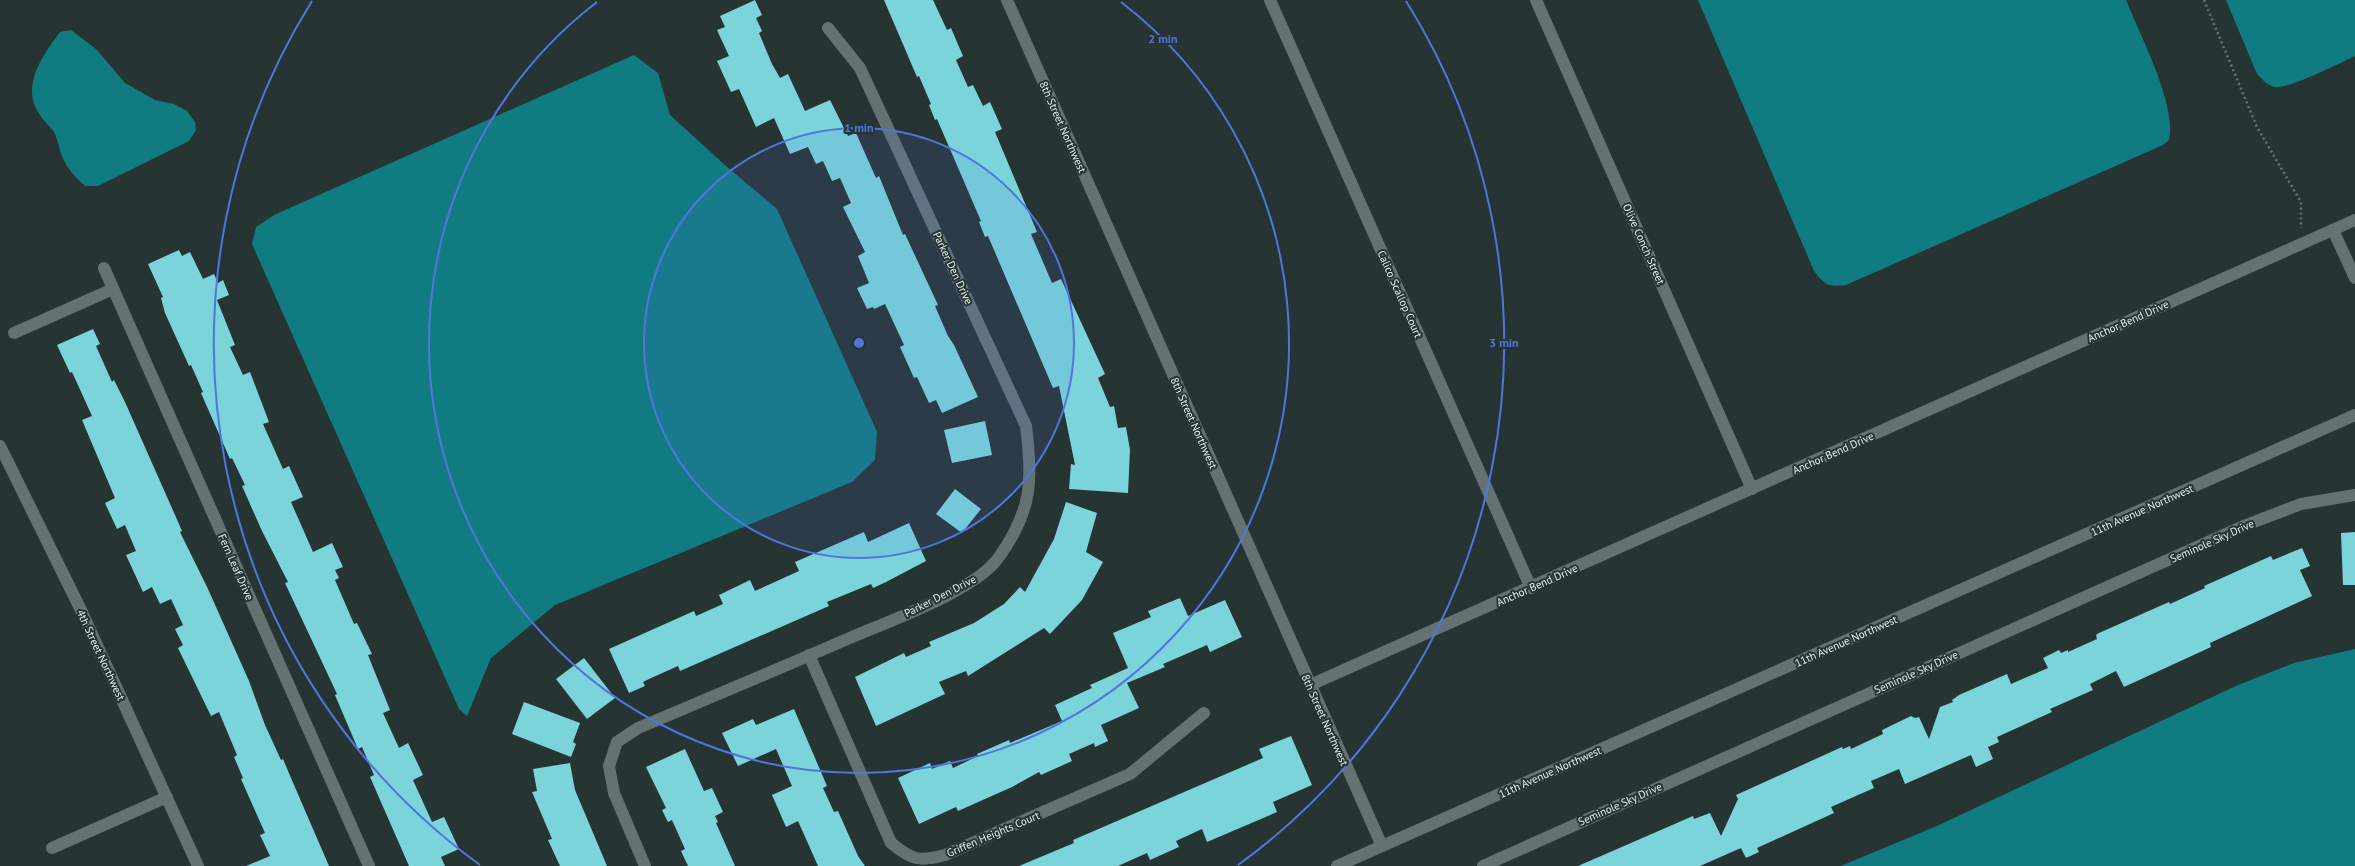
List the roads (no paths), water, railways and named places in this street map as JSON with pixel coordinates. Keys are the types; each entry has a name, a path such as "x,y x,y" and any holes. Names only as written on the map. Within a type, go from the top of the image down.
{"street":[{"name":"8th Street Northwest","path":"1007,0 1382,846"},
{"name":"Calico Scallop Court","path":"1270,0 1531,588"},
{"name":"Olive Conch Street","path":"1536,0 1752,489"},
{"name":"Parker Den Drive","path":"645,866 614,793 609,766 616,742 638,728 924,606 977,579 999,558 1016,529 1027,504 1031,466 1026,426 860,68 828,28"},
{"name":"Anchor Bend Drive","path":"1310,685 1531,588 2355,220"},
{"path":"2332,230 2355,278"},
{"name":"Fern Leaf Drive","path":"104,268 368,866"},
{"path":"14,333 113,289"},
{"name":"11th Avenue Northwest","path":"1337,866 2355,416"},
{"name":"4th Street Northwest","path":"0,446 80,608 198,866"},
{"name":"Seminole Sky Drive","path":"1482,866 2246,525 2301,504 2355,495"},
{"name":"Griffen Heights Court","path":"808,656 891,843 908,856 925,860 945,855 1130,774 1204,713"},
{"path":"52,848 167,797"}],"water":[{"path":"1698,0 2126,0 2148,50 2163,90 2168,108 2170,125 2169,140 2163,145 1846,285 1835,286 1827,284 1814,271"},
{"path":"2226,0 2355,0 2355,56 2326,70 2290,84 2281,87 2271,86 2257,74"},
{"path":"71,30 96,49 125,83 155,100 174,104 187,111 195,122 196,130 189,141 98,186 85,186 81,183 65,163 55,134 38,112 33,101 32,91 33,80 47,50 60,32"},
{"path":"634,55 658,73 670,115 726,166 777,209 877,432 875,460 852,482 555,605 491,658 467,716 459,709 252,244 256,227 274,215"},
{"path":"2355,649 2355,866 1841,866 1939,825 2238,685 2294,663"}]}
